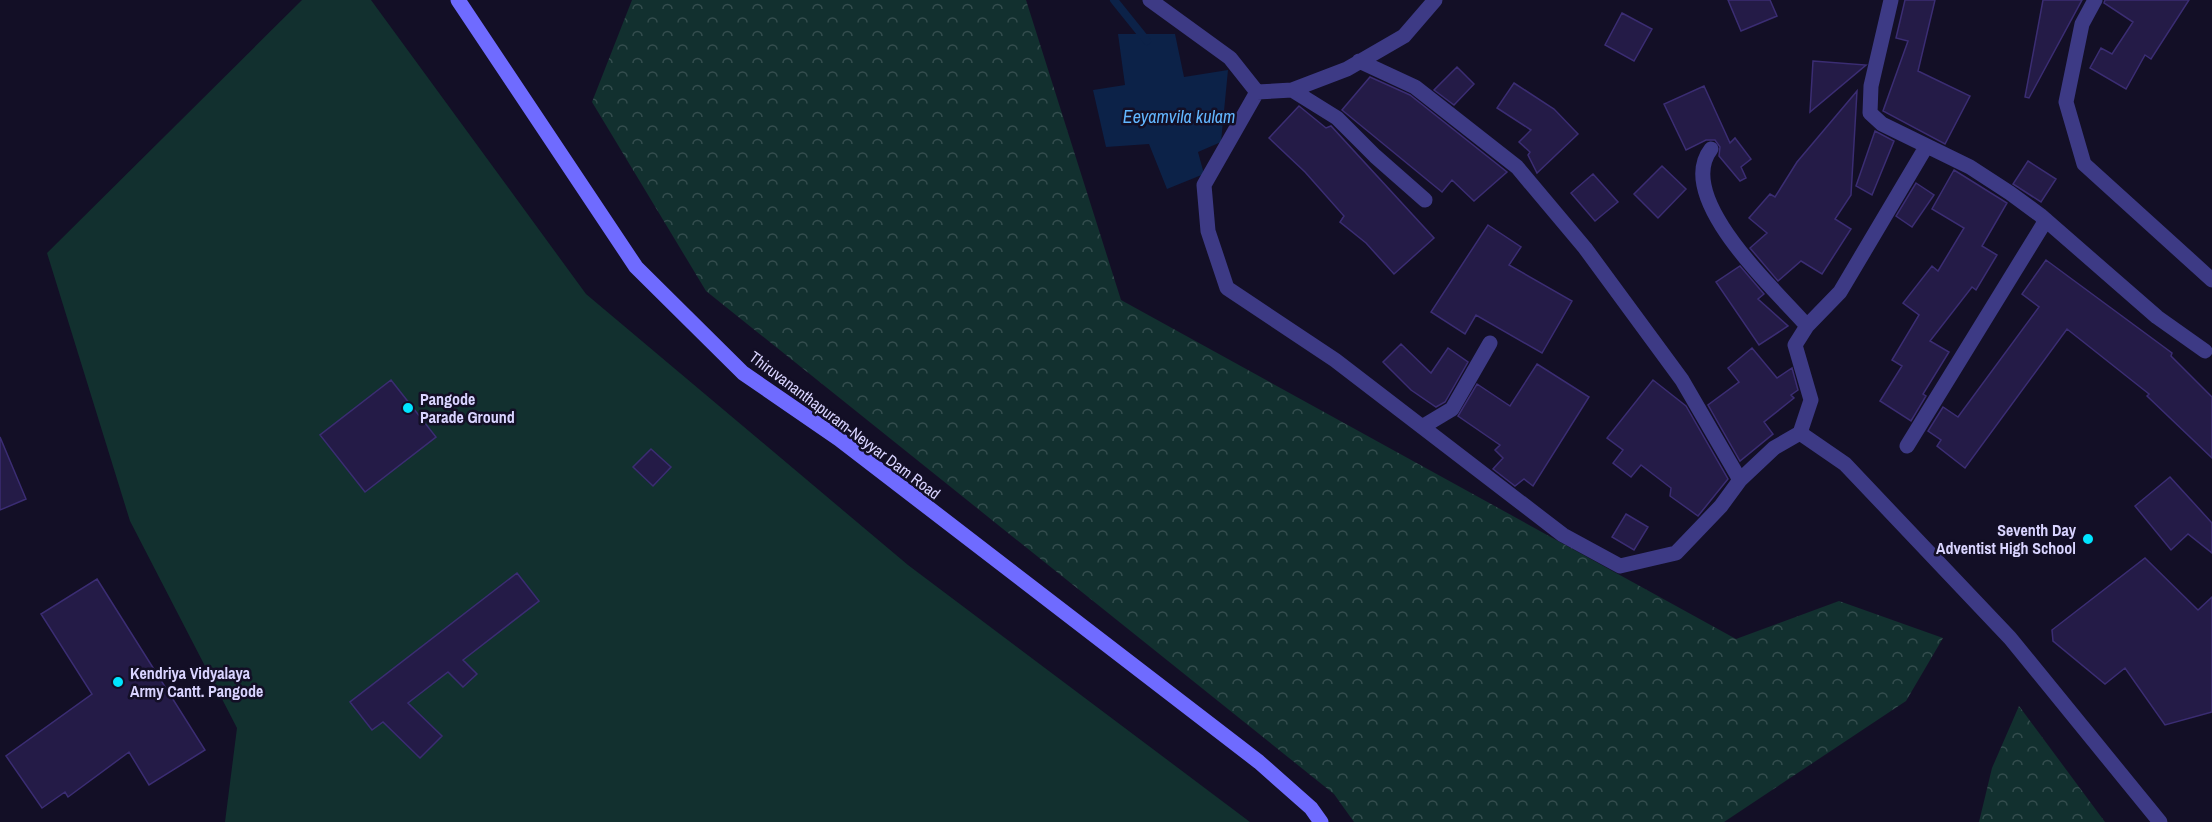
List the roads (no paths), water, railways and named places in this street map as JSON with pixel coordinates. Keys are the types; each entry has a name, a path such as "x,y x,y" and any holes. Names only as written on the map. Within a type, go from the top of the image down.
{"main road":[{"name":"Thiruvananthapuram-Neyyar Dam Road","path":"458,0 636,267 743,373 838,439 1259,762 1311,808 1321,822"}],"street":[{"path":"1150,0 1230,58 1257,92"},
{"path":"1257,92 1292,90 1347,69 1404,36 1435,0"},
{"path":"1891,0 1871,86 1870,113 1882,124 1970,167 2046,220 2157,317 2210,350"},
{"path":"2095,0 2082,24 2066,102 2084,165 2212,280"},
{"path":"1359,61 1415,87 1517,167 1585,248 1682,380 1740,480"},
{"path":"1292,90 1337,118 1425,200"},
{"path":"1257,92 1204,185 1208,231 1227,288 1335,360 1563,535 1620,566 1676,553 1721,506 1740,480 1774,448 1800,433 1811,400 1795,345 1808,326 1840,292 1926,147"},
{"path":"1711,150 1701,170 1706,199 1749,264 1808,326"},
{"path":"1907,446 2046,220"},
{"path":"1422,427 1452,409 1490,344"},
{"path":"1800,433 1845,464 2010,638 2160,822"}],"water":[{"name":"Eeyamvila kulam","path":"1118,34 1175,34 1184,77 1228,70 1221,142 1198,152 1204,174 1167,189 1149,144 1106,147 1093,90 1125,85"}],"waterway":[{"path":"1114,0 1147,41"}],"place":[{"name":"Pangode Parade Ground","path":"408,408"},
{"name":"Seventh Day Adventist High School","path":"2088,539"},
{"name":"Kendriya Vidyalaya Army Cantt. Pangode","path":"118,682"}]}
